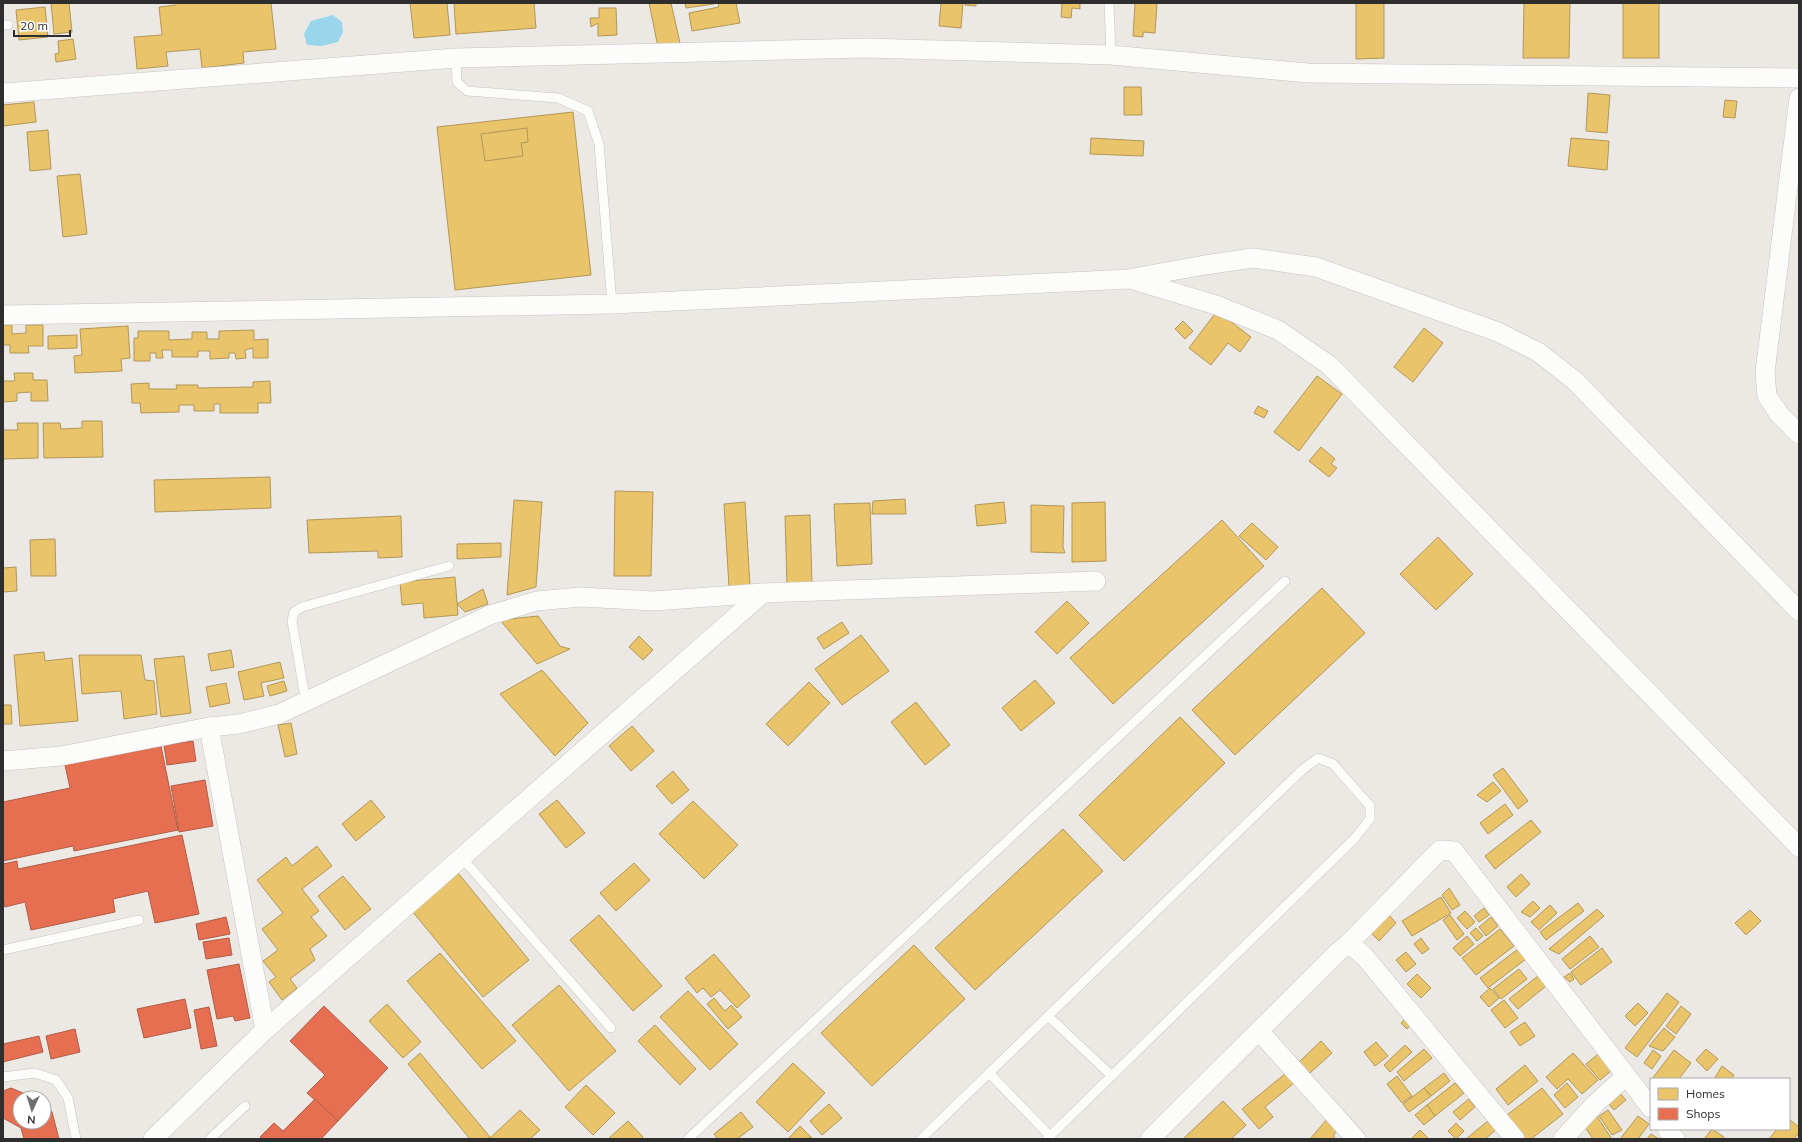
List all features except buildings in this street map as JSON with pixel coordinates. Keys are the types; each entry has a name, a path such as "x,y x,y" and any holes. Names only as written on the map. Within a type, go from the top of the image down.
{"street":[{"path":"3,93 456,58 865,48 1111,55 1308,73 1799,78"},
{"path":"1799,98 1765,372 1767,396 1780,414 1799,434"},
{"path":"3,315 612,304 1130,279 1253,258 1316,267 1505,335 1538,352 1574,380 1799,611"},
{"path":"1130,279 1216,305 1278,330 1329,365 1799,847"},
{"path":"3,762 61,756 209,727 239,724 279,714 490,615 537,601 581,597 654,601 763,593 1096,580"},
{"path":"153,1139 265,1030 763,593"},
{"path":"209,727 265,1030"},
{"path":"1162,1135 1259,1031 1338,952 1349,943 1440,850 1454,851 1650,1107"},
{"path":"1349,943 1365,957 1515,1139"},
{"path":"1259,1031 1356,1139"},
{"path":"1563,1139 1595,1104 1626,1076"},
{"path":"1668,1130 1675,1139"}],"lane":[{"path":"1109,3 1111,55"},
{"path":"456,58 457,82 467,91 558,98 588,111 599,144 612,304"},
{"path":"306,702 292,622 294,612 302,607 449,566"},
{"path":"688,1139 1285,581"},
{"path":"921,1139 989,1073 1302,770 1318,758 1333,764 1370,806 1370,819 1354,839 1049,1138 989,1073"},
{"path":"462,858 612,1028"},
{"path":"3,950 139,920"},
{"path":"1048,1016 1112,1076"},
{"path":"3,1077 35,1073 56,1080 68,1098 76,1139"},
{"path":"210,1139 245,1106"}],"water":[{"path":"333,15 342,22 343,32 338,42 322,46 307,45 304,34 311,21"}]}
